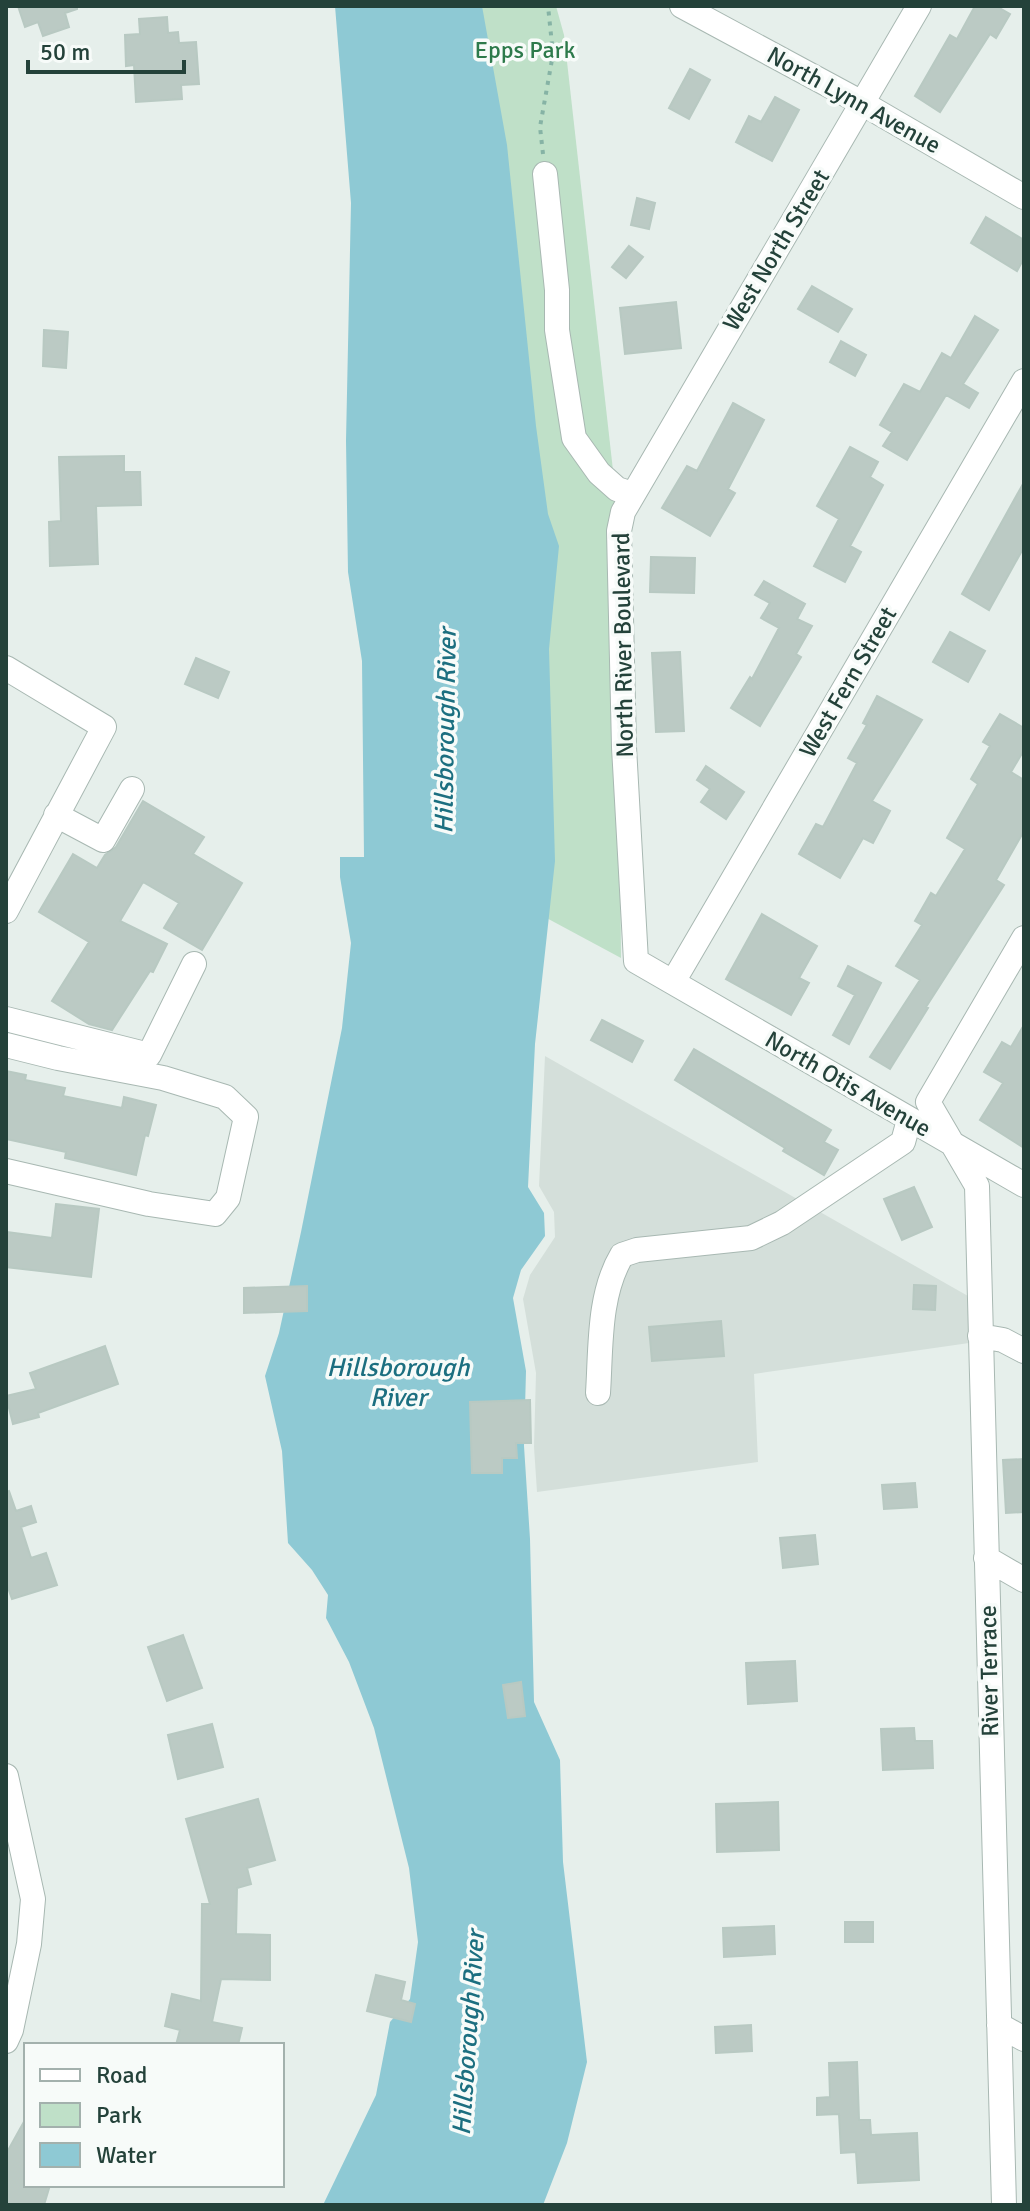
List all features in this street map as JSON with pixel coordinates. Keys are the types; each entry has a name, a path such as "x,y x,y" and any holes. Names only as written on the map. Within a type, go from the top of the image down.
{"street":[{"name":"North Lynn Avenue","path":"682,6 862,103 1024,197"},
{"name":"West North Street","path":"632,494 919,6"},
{"path":"545,174 557,290 557,330 574,438 599,473 617,489 632,494"},
{"name":"West Fern Street","path":"673,982 1024,381"},
{"name":"North River Boulevard","path":"632,494 623,512 619,531 624,747 636,961 673,982"},
{"path":"6,668 104,727 6,911"},
{"path":"56,815 103,840 132,789"},
{"name":"River Terrace","path":"1004,2205 977,1186 928,1102 1024,938"},
{"path":"6,1019 149,1055 194,964"},
{"name":"North Otis Avenue","path":"673,982 1024,1185"},
{"path":"6,1045 163,1078 225,1097 246,1117 228,1198 215,1214 149,1204 6,1171"},
{"path":"598,1393 610,1276 622,1255 637,1250 751,1238 782,1223 903,1142 909,1120"},
{"path":"980,1336 1003,1340 1024,1351"},
{"path":"986,1558 1024,1580"},
{"path":"6,1776 33,1899 29,1944 6,2041"},
{"path":"999,2025 1024,2039"}],"path":[{"path":"545,174 540,127 553,54 548,6"}],"shaded area":[{"path":"545,1056 968,1296 969,1343 754,1374 758,1462 537,1492 534,1447 536,1373 523,1299 530,1275 555,1237 554,1212 539,1186"}],"green space":[{"name":"Epps Park","path":"476,6 556,6 564,35 617,506 621,958 541,915"}],"water":[{"name":"Hillsborough River","path":"335,6 482,6 507,145 548,514 559,546 549,649 555,861 535,1044 528,1187 544,1213 545,1236 521,1270 513,1298 526,1371 524,1446 534,1702 560,1760 563,1862 587,2062 567,2143 543,2205 323,2205 376,2095 390,2022 410,1999 418,1942 409,1868 374,1728 349,1662 326,1618 328,1595 312,1570 288,1543 282,1451 265,1376 279,1333 342,1028 351,943 340,877 340,857 364,857 362,661 348,572 346,441 351,203"}],"building":[{"path":"18,6 77,6 77,9 65,13 69,27 43,36 38,22 25,27"},
{"path":"975,6 996,6 1010,14 996,38 990,34 940,112 915,96 950,35 957,39"},
{"path":"167,17 168,33 178,32 179,43 196,42 199,84 181,85 182,99 136,102 134,65 126,66 125,35 140,34 139,19"},
{"path":"690,69 710,80 689,119 669,108"},
{"path":"775,97 799,110 772,161 736,142 749,116 761,122"},
{"path":"637,198 655,203 649,229 631,225"},
{"path":"986,217 1024,240 1024,258 1017,271 971,243"},
{"path":"629,246 643,257 626,278 612,267"},
{"path":"812,286 852,309 838,332 798,309"},
{"path":"676,302 681,348 625,354 620,308"},
{"path":"975,316 998,330 963,384 978,393 969,408 946,395 907,460 883,446 892,432 880,425 904,384 920,392 942,353 951,358"},
{"path":"44,330 68,332 66,368 43,366"},
{"path":"841,341 866,355 855,376 830,362"},
{"path":"733,403 764,420 728,489 735,493 710,536 662,508 687,466 697,471"},
{"path":"850,447 878,462 870,477 883,485 850,546 861,552 845,582 814,566 839,519 817,506"},
{"path":"124,456 124,472 140,472 141,505 96,506 98,564 50,566 49,522 61,521 59,457"},
{"path":"1024,482 1024,547 989,610 962,594"},
{"path":"651,557 695,558 694,593 650,592"},
{"path":"764,581 805,604 797,619 812,626 796,654 801,657 760,726 731,708 750,677 752,679 779,628 761,618 770,603 755,595"},
{"path":"950,632 985,651 968,682 933,662"},
{"path":"680,652 684,731 656,732 652,653"},
{"path":"196,658 229,672 218,698 185,684"},
{"path":"877,696 922,720 872,801 890,811 873,843 863,838 840,878 799,854 816,824 823,827 857,763 848,758 867,725 863,723"},
{"path":"1000,714 1024,728 1024,750 1011,772 1024,780 1024,831 996,880 1004,885 890,1069 870,1057 920,980 896,966 922,925 915,921 931,893 936,896 965,849 947,838 978,784 971,779 990,746 983,742"},
{"path":"706,766 744,792 726,819 701,802 710,789 697,780"},
{"path":"143,801 204,837 193,854 242,883 202,950 164,928 179,903 143,882 120,921 167,944 153,972 150,971 112,1030 89,1024 52,1001 89,942 39,912 73,854 97,868 105,855 116,847"},
{"path":"762,914 817,946 799,978 809,983 791,1015 726,979"},
{"path":"848,966 881,983 849,1044 833,1035 855,995 838,986"},
{"path":"602,1020 643,1041 632,1062 591,1040"},
{"path":"1024,1025 1024,1148 980,1120 1003,1083 984,1072 1002,1042 1011,1047"},
{"path":"694,1049 831,1130 824,1142 838,1150 824,1175 675,1080"},
{"path":"6,1071 26,1075 25,1080 65,1088 63,1096 122,1108 124,1097 156,1105 136,1175 65,1158 66,1152 6,1139"},
{"path":"914,1187 932,1227 902,1240 884,1199"},
{"path":"56,1204 99,1209 91,1277 6,1267 6,1232 52,1238"},
{"path":"914,1285 936,1286 935,1310 913,1309"},
{"path":"307,1286 307,1311 244,1313 244,1288"},
{"path":"721,1321 724,1356 652,1361 649,1327"},
{"path":"105,1346 118,1384 38,1413 39,1417 13,1424 6,1396 36,1389 30,1373"},
{"path":"530,1400 531,1443 516,1443 517,1458 502,1458 502,1473 472,1473 470,1402"},
{"path":"1024,1459 1024,1512 1006,1513 1003,1460"},
{"path":"915,1483 917,1507 884,1509 882,1485"},
{"path":"9,1491 16,1511 31,1506 36,1522 21,1527 31,1558 46,1553 57,1585 12,1599 6,1582 6,1492"},
{"path":"815,1535 818,1564 783,1568 780,1538"},
{"path":"183,1635 202,1688 167,1701 148,1647"},
{"path":"795,1661 797,1701 748,1704 746,1663"},
{"path":"521,1682 525,1716 508,1718 503,1685"},
{"path":"212,1724 223,1767 178,1779 168,1735"},
{"path":"914,1728 915,1741 932,1741 933,1768 883,1770 881,1729"},
{"path":"258,1799 275,1860 247,1868 251,1884 237,1888 236,1934 270,1935 270,1980 221,1979 212,2022 242,2028 238,2043 177,2043 180,2030 165,2026 172,1994 201,2001 202,1904 210,1904 186,1819"},
{"path":"778,1802 779,1850 717,1852 716,1804"},
{"path":"845,1922 873,1922 873,1942 845,1942"},
{"path":"774,1926 775,1954 724,1957 723,1928"},
{"path":"376,1975 405,1982 401,2000 415,2004 411,2022 367,2011"},
{"path":"751,2025 752,2051 716,2053 715,2027"},
{"path":"857,2062 859,2120 870,2120 871,2135 917,2133 919,2180 858,2183 856,2152 841,2153 839,2114 817,2115 817,2098 830,2097 829,2063"},
{"path":"24,2122 24,2187 49,2187 44,2205 6,2205 6,2154"}]}
